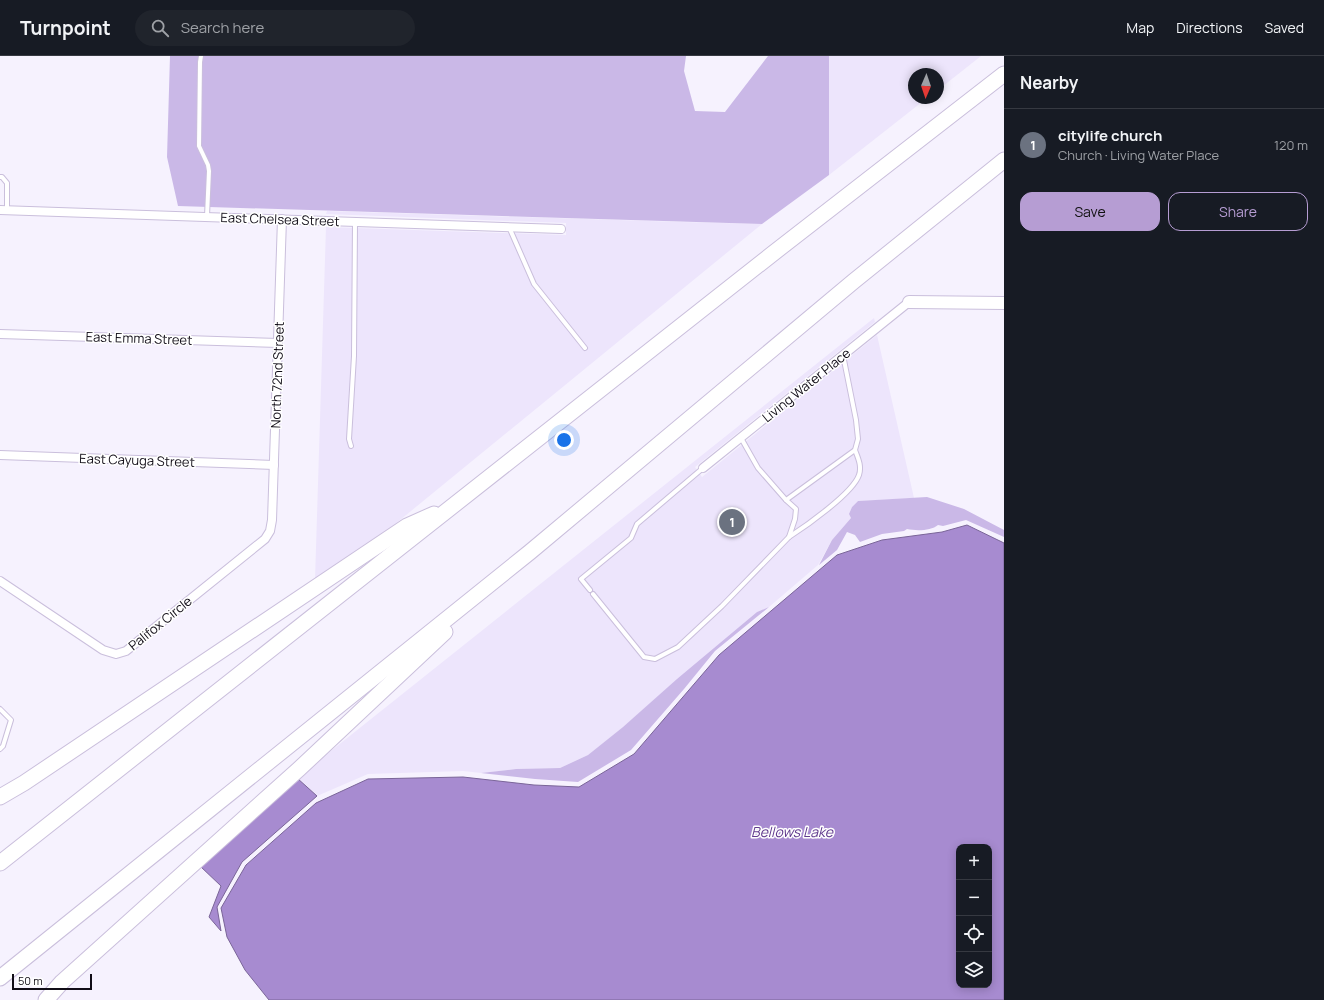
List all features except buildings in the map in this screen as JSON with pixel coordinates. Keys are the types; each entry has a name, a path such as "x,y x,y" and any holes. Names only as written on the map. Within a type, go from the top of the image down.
{"highway":[{"path":"957,112 1004,63"},
{"path":"0,863 771,255 1004,74"},
{"path":"0,978 530,552 848,286 1004,160"},
{"path":"0,798 407,526 460,501"},
{"path":"46,1000 62,982 299,769 530,552"},
{"path":"0,802 24,783"}],"street":[{"name":"East Chelsea Street","path":"3,210 561,229"},
{"name":"North 72nd Street","path":"270,531 272,520 282,219"},
{"path":"909,302 1004,303"},
{"name":"Living Water Place","path":"703,468 909,302"},
{"name":"East Emma Street","path":"0,334 278,343"},
{"name":"East Cayuga Street","path":"0,455 274,465"},
{"name":"Palifox Circle","path":"0,581 103,650 116,654 126,651 265,539 270,531"}],"lane":[{"path":"202,56 200,62 198,146 208,164 210,171 207,216"},
{"path":"0,177 2,177 7,183 3,210"},
{"path":"351,446 349,439 354,356 355,222"},
{"path":"509,227 534,284 585,348"},
{"path":"593,594 644,657 655,659 678,647 722,606 789,537 824,512 848,490 859,475 860,465 856,450 858,439 856,420 843,355"},
{"path":"741,437 758,468 786,500 796,509 795,519 789,537"},
{"path":"786,500 856,450"},
{"path":"590,590 581,579 631,538 637,524 703,468"},
{"path":"0,709 10,720 3,746 0,749"}],"shaded area":[{"path":"170,56 686,56 684,71 695,111 725,112 768,56 829,56 829,175 762,224 178,206 167,157"},
{"path":"829,56 981,56 944,85 944,68 908,68 908,104 919,104 829,175"},
{"path":"327,211 762,224 378,538 315,580 326,227 566,235 566,223 326,214"},
{"path":"874,318 875,322 695,467 702,477 877,335 914,498 858,501 852,507 849,514 851,518 832,540 818,565 769,607 757,612 623,727 588,755 560,768 516,769 481,773 463,771 368,774 317,796 297,778"},
{"path":"927,497 964,509 1004,530 1004,537 966,520 943,526 938,525 927,529 907,529 904,531 882,534 860,542 855,535 847,532 837,550 819,565 832,540 851,518 849,514 852,507 858,501"},
{"path":"769,607 715,651 631,750 578,782 481,773 516,769 560,768 588,755 623,727 677,679 757,612"}],"water":[{"name":"Bellows Lake","path":"967,525 1004,543 1004,1000 269,1000 245,970 227,937 221,908 246,865 316,803 368,779 463,777 534,785 579,787 634,754 719,655 837,555 882,540 942,532"},
{"path":"297,778 317,796 242,862 217,907 221,931 209,917 221,886 200,866"}],"place":[{"name":"citylife church","path":"732,522"}]}
